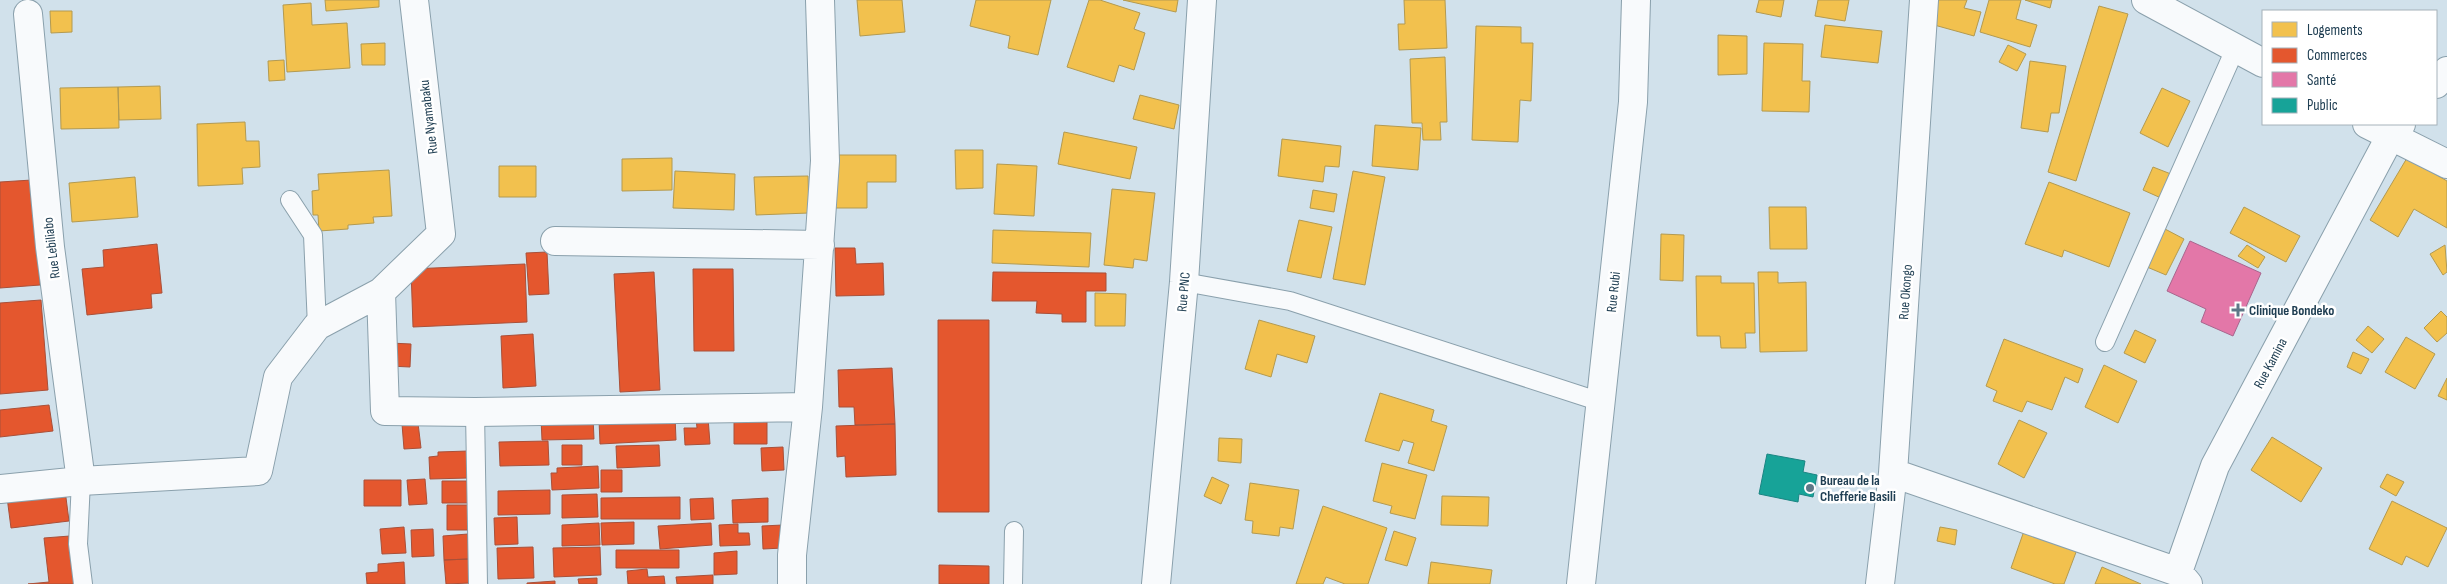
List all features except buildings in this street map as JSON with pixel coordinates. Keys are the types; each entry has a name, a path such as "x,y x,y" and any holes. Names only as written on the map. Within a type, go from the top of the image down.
{"street":[{"name":"Rue Nyamabaku","path":"381,292 441,234 414,0"},
{"path":"792,584 792,555 808,407 825,161 820,0"},
{"name":"Rue PNC","path":"1156,584 1184,282 1202,0"},
{"name":"Rue Rubi","path":"1581,584 1633,102 1636,0"},
{"name":"Rue Okongo","path":"1880,584 1893,473 1924,0"},
{"path":"2146,0 2262,62"},
{"name":"Rue Lebiliabo","path":"28,14 50,246 81,481"},
{"path":"2437,83 2447,71"},
{"path":"2372,125 2396,130 2447,164"},
{"name":"Rue Kamina","path":"2183,578 2215,466 2396,130"},
{"path":"555,242 820,245"},
{"path":"0,490 81,481 258,471 278,377 317,326 381,292 385,411 476,412 808,407"},
{"path":"1893,473 2183,578"}],"lane":[{"path":"2105,342 2236,47"},
{"path":"290,200 313,235 317,326"},
{"path":"1184,282 1290,301 1601,402"},
{"path":"476,412 478,584"},
{"path":"81,481 78,544 83,584"},
{"path":"1013,584 1014,531"}],"place":[{"name":"Clinique Bondeko","path":"2238,310"},
{"name":"Bureau de la Chefferie Basili","path":"1810,488"}]}
